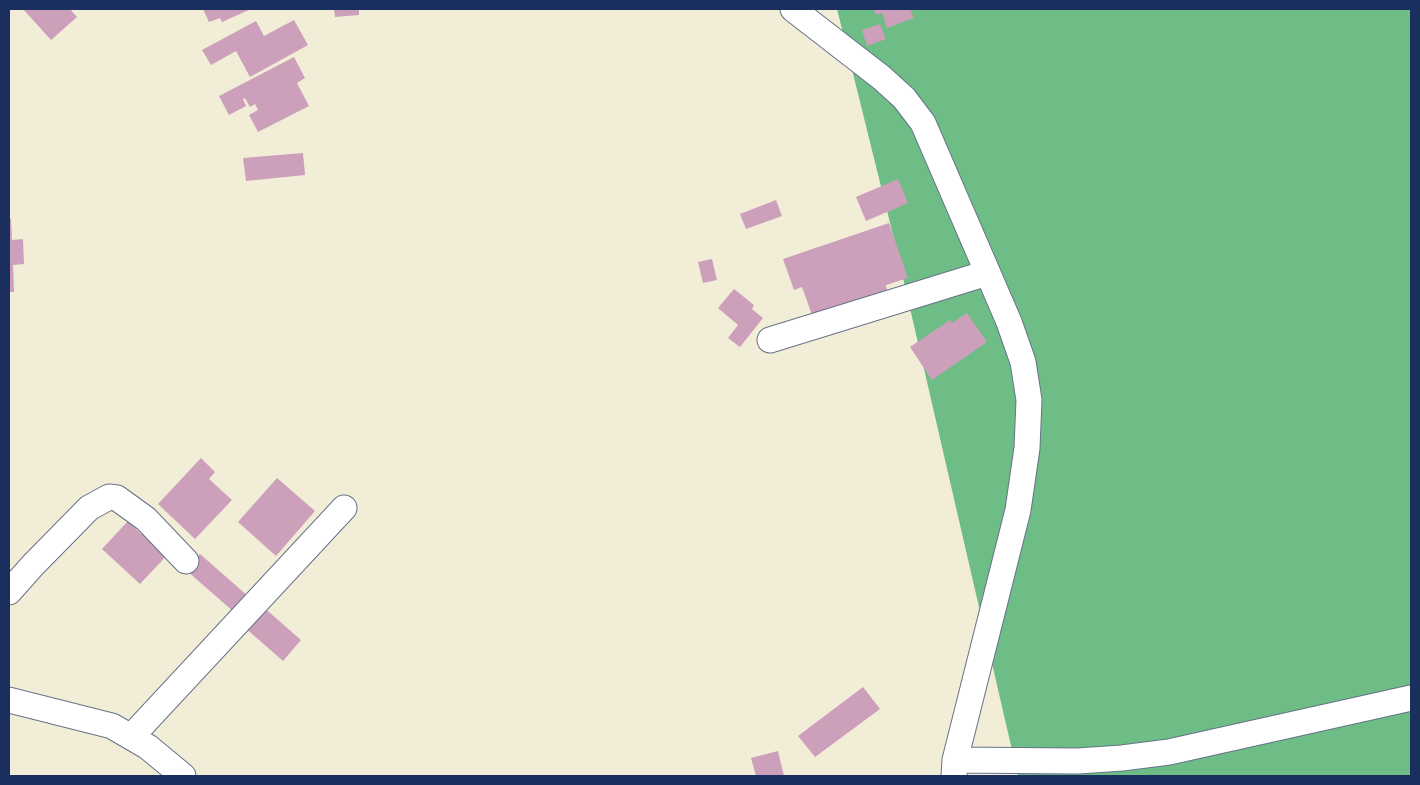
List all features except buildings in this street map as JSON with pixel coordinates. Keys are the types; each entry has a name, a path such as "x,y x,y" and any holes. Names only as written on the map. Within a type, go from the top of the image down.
{"street":[{"path":"793,9 882,78 904,98 923,124 1009,322 1023,362 1030,400 1027,448 1018,510 955,768 1122,758 1169,752 1411,698"},
{"path":"770,340 987,273"},
{"path":"9,592 32,564 89,508 109,497 117,498 146,519 186,561"},
{"path":"131,737 344,508"},
{"path":"9,700 112,726 148,747 182,776"}],"green space":[{"path":"837,9 1411,9 1411,776 1018,776 894,239"}]}
